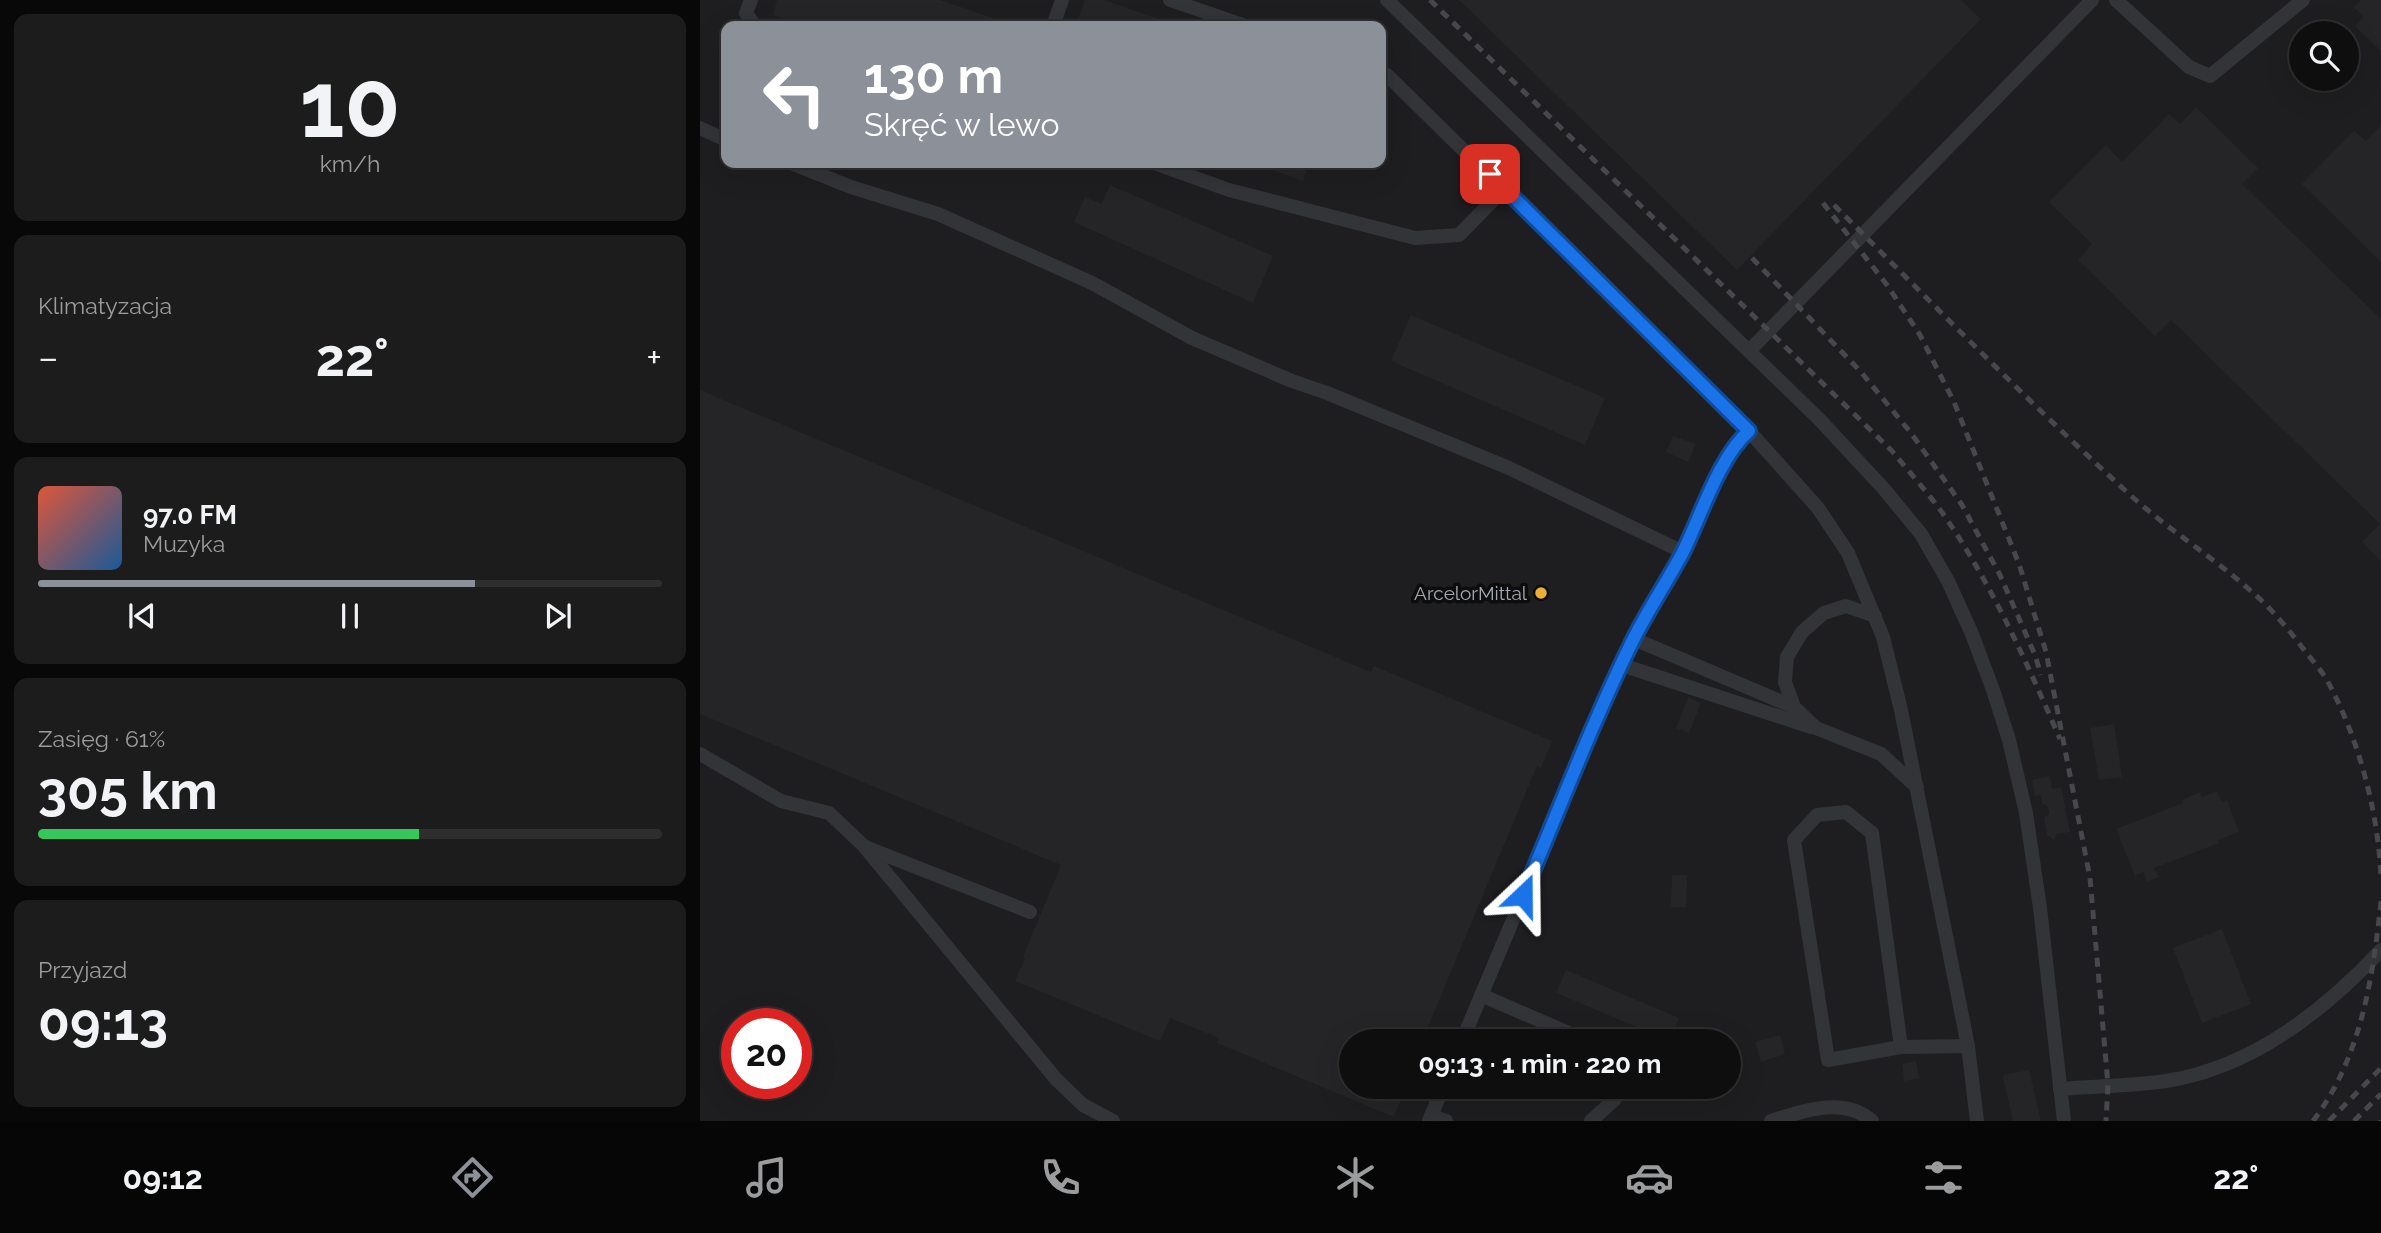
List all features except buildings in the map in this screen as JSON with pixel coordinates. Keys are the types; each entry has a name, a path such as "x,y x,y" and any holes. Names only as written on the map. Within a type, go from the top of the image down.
{"lane":[{"path":"751,0 746,13 752,21"},
{"path":"1055,21 1062,0"},
{"path":"1170,0 1231,21"},
{"path":"1387,0 1819,419 1884,489 1921,534 1948,580 1972,634 2009,740 2026,813 2040,908 2064,1121"},
{"path":"1749,351 2092,0"},
{"path":"2116,0 2189,67 2210,76 2303,0"},
{"path":"1386,75 1505,188 1749,431 1825,519 1848,553 1883,637 1918,788 1968,1046 1977,1121"},
{"path":"700,128 721,138"},
{"path":"804,168 851,187 938,214 1092,283 1192,338 1509,468 1683,552"},
{"path":"1168,168 1229,190 1415,238 1459,235 1505,188"},
{"path":"1467,1029 1634,639 1683,552 1737,441 1749,431"},
{"path":"1794,707 1785,682 1787,657 1802,632 1824,613 1846,606 1875,616"},
{"path":"1634,639 1794,707 1816,728"},
{"path":"1622,665 1816,728 1881,754 1918,788"},
{"path":"700,754 782,801 829,813 864,846 1056,1079 1095,1121"},
{"path":"1900,1047 1872,833 1846,812 1817,815 1794,840 1828,1060 1900,1047 1968,1046"},
{"path":"864,846 1030,912"},
{"path":"2060,1089 2167,1081 2222,1067 2287,1032 2337,994 2381,950"},
{"path":"1482,995 1560,1029"},
{"path":"1438,1099 1430,1118 1446,1121"},
{"path":"1591,1121 1615,1099"},
{"path":"1083,1105 1113,1121"},
{"path":"1771,1121 1834,1106 1864,1114 1872,1121"}],"shaded area":[{"name":"ArcelorMittal","path":"700,0 2381,0 2381,1121 700,1121"}],"railway":[{"path":"1430,0 1892,451 1940,509 1979,571 2022,654 2060,739"},
{"path":"1823,203 1887,285 1920,335 1954,402 2019,564 2046,652 2090,878 2108,1085 2106,1121"},
{"path":"1834,205 2090,458 2143,506 2252,592 2293,635 2327,680 2349,726 2371,801 2381,877"},
{"path":"1752,258 1861,372 1911,433 1962,505 2000,575 2041,675"},
{"path":"2313,1121 2343,1071 2362,1016 2374,959 2381,901"},
{"path":"2329,1121 2381,1068"},
{"path":"2354,1121 2381,1094"}],"place":[{"name":"ArcelorMittal","path":"1541,593"}],"route":[{"path":"1490,174 1749,431 1737,441 1683,552 1634,639 1523,895"}]}
